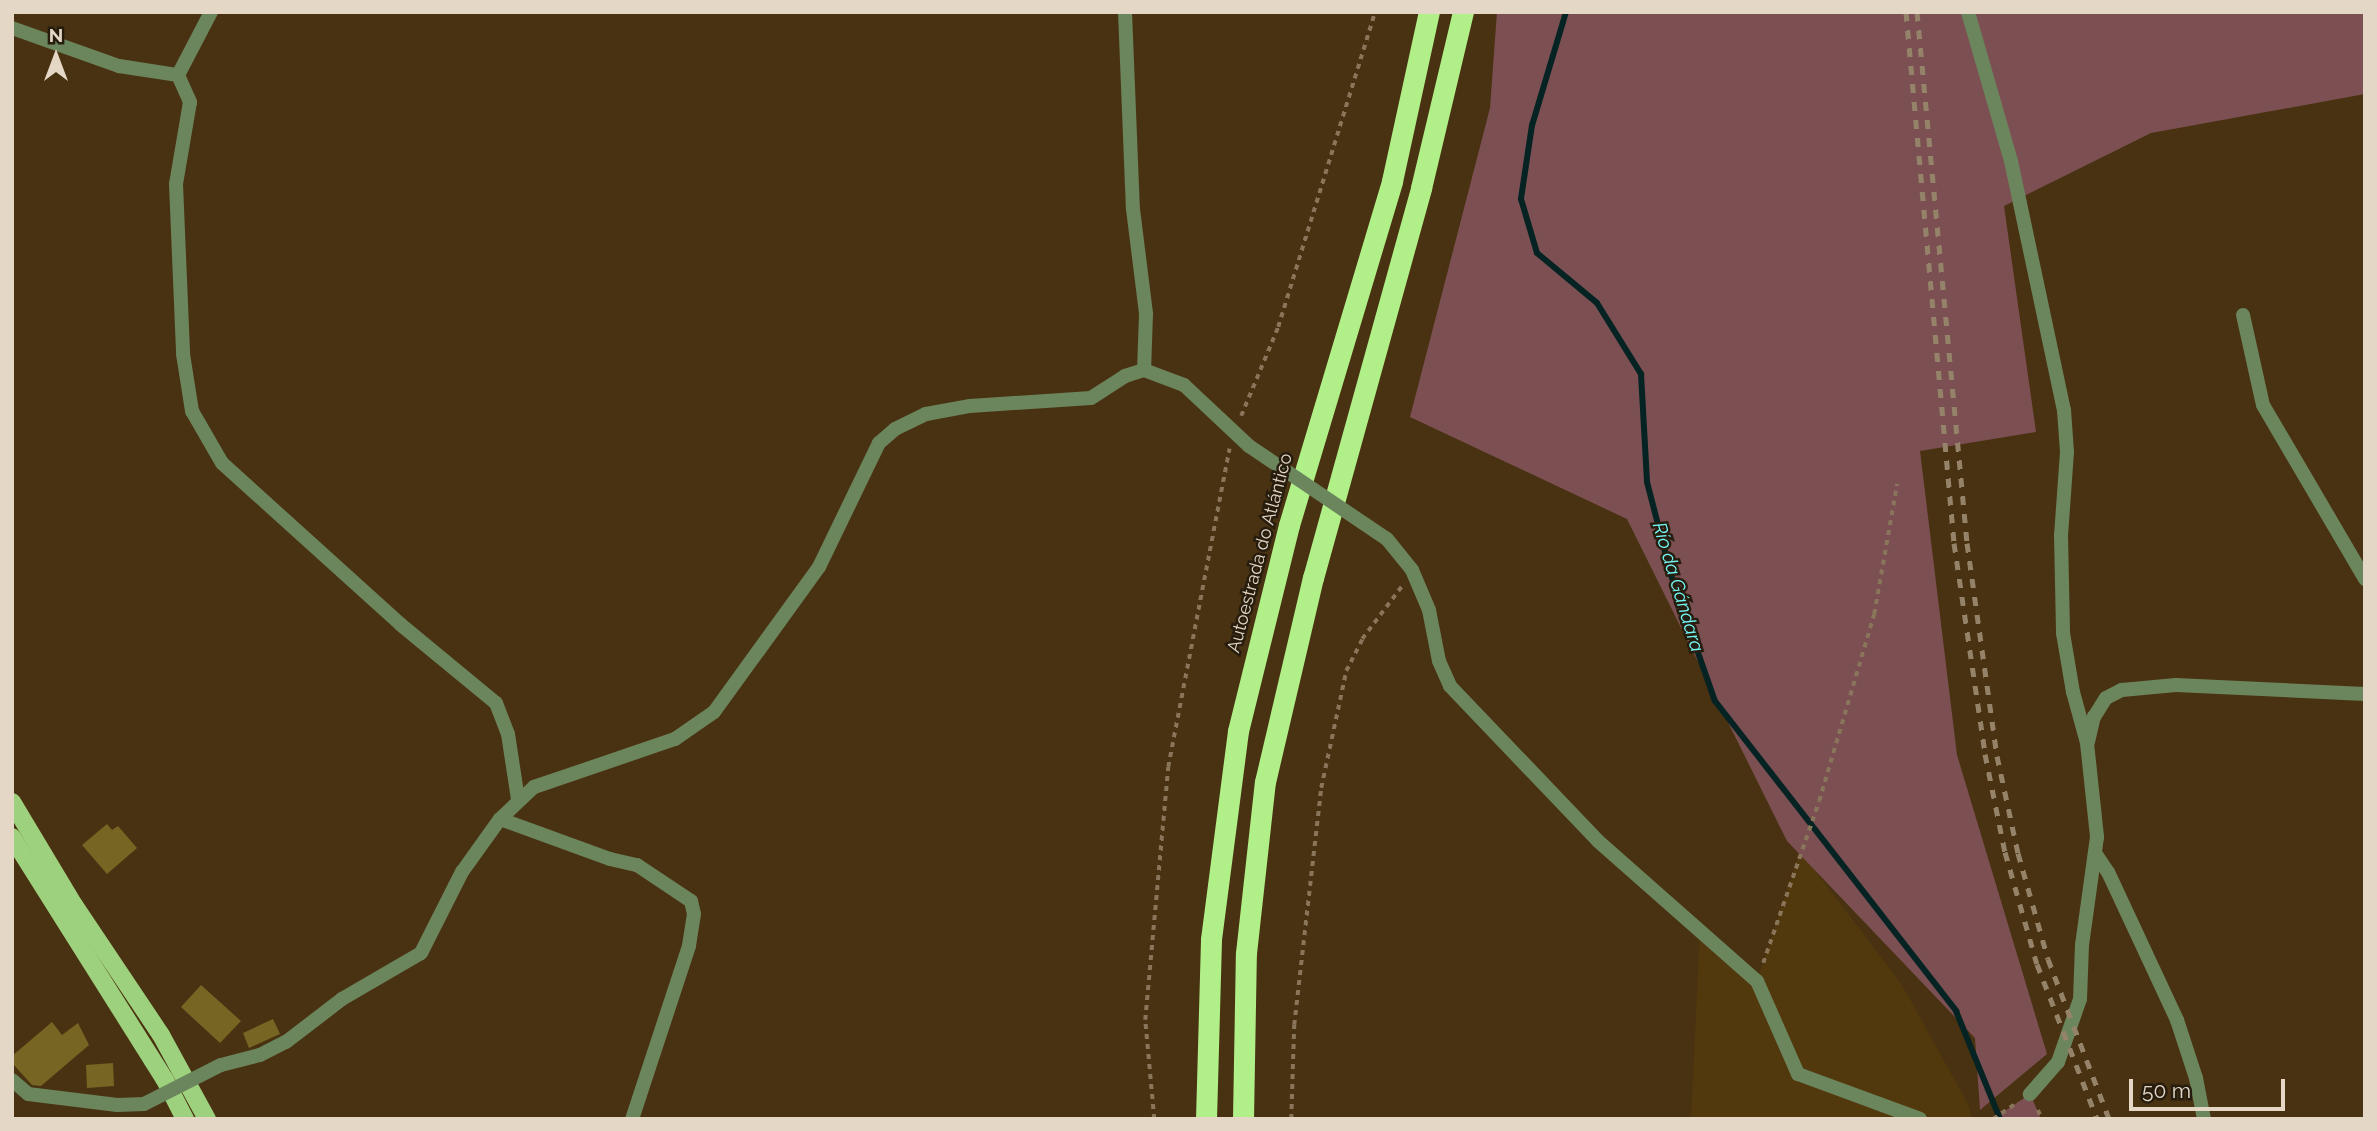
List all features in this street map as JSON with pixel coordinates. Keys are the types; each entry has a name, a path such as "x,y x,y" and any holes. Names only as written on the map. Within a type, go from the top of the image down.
{"highway":[{"name":"Autoestrada do Atlántico","path":"1206,1119 1211,939 1238,731 1289,525 1392,181 1429,12"},
{"path":"1242,1119 1246,953 1265,782 1313,578 1422,188 1463,12"}],"main road":[{"path":"12,802 74,905 161,1035 207,1119"},
{"path":"12,836 165,1080 185,1119"}],"street":[{"path":"178,75 211,12"},
{"path":"1125,12 1133,209 1146,314 1144,370"},
{"path":"1968,12 2011,161 2064,410 2067,452 2061,535 2063,634 2073,692 2087,743 2097,837 2082,945 2080,999 2058,1062 2030,1094"},
{"path":"12,28 119,66 178,75"},
{"path":"178,75 190,102 176,184 183,354 192,411 222,463 400,624 496,703 511,745 518,799"},
{"path":"2244,315 2263,405 2365,579"},
{"path":"12,1080 27,1094 117,1105 144,1104 221,1065 260,1055 286,1042 342,999 421,953 462,872 500,819 518,799 534,787 676,739 714,712 819,567 878,443 895,429 926,414 970,406 1091,398 1125,376 1144,370 1184,385 1249,446 1387,540 1412,570 1429,610 1439,661 1458,696 1598,841 1757,981 1798,1074 1859,1099 1920,1119"},
{"path":"2087,743 2094,717 2106,698 2122,690 2176,685 2365,694"},
{"path":"500,819 610,859 637,865 691,901 694,914 689,946 632,1119"},
{"path":"2095,853 2108,872 2177,1020 2196,1078 2204,1119"}],"path":[{"path":"1154,1119 1145,1020 1168,767 1233,433 1278,327 1375,12"},
{"path":"1757,981 1819,801 1874,614 1897,484"},
{"path":"1291,1119 1293,1025 1308,891 1321,788 1346,671 1362,639 1412,570"},
{"path":"1993,1119 2030,1094"}],"shaded area":[{"path":"1497,12 2365,12 2365,94 2151,133 2004,206 2036,432 1920,451 1957,755 2047,1054 1980,1110 1975,1038 1787,841 1627,519 1410,417 1490,108"},
{"path":"1800,851 1902,985 1968,1104 1972,1119 1691,1119 1700,930 1757,981"},
{"path":"2030,1094 2041,1119 1993,1119"}],"building":[{"path":"107,824 112,830 118,826 137,848 107,874 82,845"},
{"path":"201,985 241,1021 220,1043 181,1007"},
{"path":"273,1019 280,1034 249,1048 243,1033"},
{"path":"52,1022 62,1035 78,1023 89,1045 41,1086 32,1085 12,1063 12,1056"},
{"path":"113,1063 114,1086 87,1088 86,1065"}],"waterway":[{"name":"Río da Gándara","path":"1566,12 1532,125 1521,199 1537,253 1597,303 1641,374 1647,482 1671,575 1715,701 1956,1011 2000,1119"}],"railway":[{"path":"1906,12 1954,543 1985,754 2005,852 2037,964 2097,1119"},
{"path":"1917,12 1967,543 1997,756 2018,853 2048,959 2109,1119"}]}
